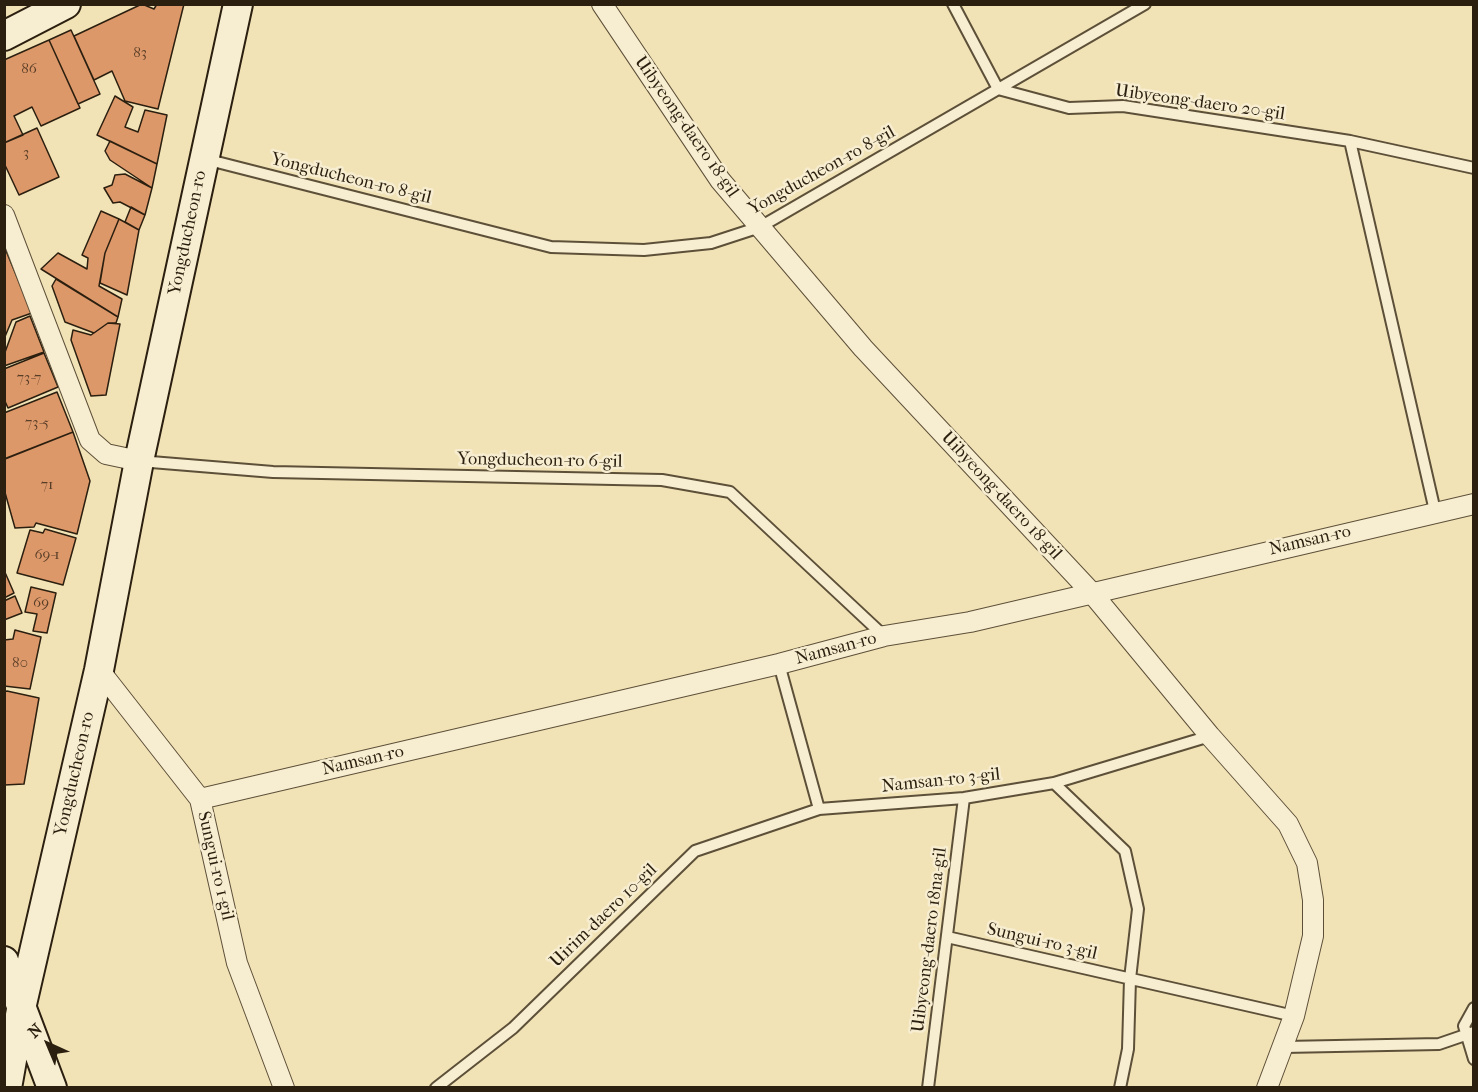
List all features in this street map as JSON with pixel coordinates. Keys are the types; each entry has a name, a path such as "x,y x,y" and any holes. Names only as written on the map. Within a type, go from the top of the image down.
{"street":[{"path":"4,36 66,4"},
{"name":"Yongducheon-ro","path":"7,1088 22,1004 99,670 139,460 238,4"},
{"name":"Uibyeong-daero 18-gil","path":"602,4 720,180 863,348 1091,592 1210,736 1287,824 1307,863 1313,900 1313,936 1294,1016 1267,1088"},
{"path":"4,215 90,440 106,454 139,460"},
{"name":"Namsan-ro","path":"200,799 779,664 884,636 970,622 1435,511 1473,504"},
{"name":"Sungui-ro 1-gil","path":"99,670 200,799 237,963 284,1088"},
{"path":"4,961 52,1088"}],"lane":[{"path":"953,4 998,89"},
{"name":"Yongducheon-ro 8-gil","path":"204,159 551,247 644,249 711,243 760,227 1145,4"},
{"name":"Uibyeong-daero 20-gil","path":"998,89 1069,108 1123,106 1350,141 1473,168"},
{"path":"1350,141 1435,511"},
{"name":"Yongducheon-ro 6-gil","path":"139,460 273,472 662,480 730,492 884,636"},
{"path":"779,664 819,809"},
{"name":"Namsan-ro 3-gil","path":"819,809 964,798 1054,783 1210,736"},
{"path":"1054,783 1125,851 1138,909 1130,979 1128,1049 1120,1088"},
{"name":"Uibyeong-daero 18na-gil","path":"928,1088 964,798"},
{"name":"Uirim-daero 10-gil","path":"436,1088 513,1028 695,851 819,809"},
{"name":"Sungui-ro 3-gil","path":"947,937 1130,979"},
{"path":"1130,979 1294,1016"},
{"path":"1473,1008 1464,1026 1470,1034 1473,1059"},
{"path":"1284,1047 1439,1044 1470,1034"}],"building":[{"path":"142,4 154,9 157,4 184,4 158,109 125,101 112,71 94,80 74,36"},
{"path":"71,30 100,94 78,104 49,40"},
{"path":"49,40 80,108 41,126 32,107 14,116 23,135 4,143 4,60"},
{"path":"115,96 133,107 125,127 138,132 145,110 167,115 157,164 97,135"},
{"path":"37,128 59,177 19,195 4,163 4,143"},
{"path":"110,141 157,164 152,188 110,160 105,151"},
{"path":"125,174 152,188 145,215 120,202 113,203 104,188 112,185 115,175"},
{"path":"131,207 145,215 139,230 125,222"},
{"path":"101,211 119,219 105,253 99,286 122,299 118,317 41,269 58,253 87,269 88,258 82,255"},
{"path":"119,219 139,230 127,295 100,283 105,253"},
{"path":"4,246 32,313 12,320 4,339"},
{"path":"56,279 118,317 116,323 108,323 94,333 65,322 52,286"},
{"path":"30,316 44,352 4,366 4,355 16,322"},
{"path":"108,323 120,324 106,395 91,396 71,340 73,330 91,335"},
{"path":"44,353 58,387 8,408 4,399 4,369"},
{"path":"57,392 73,432 5,459 4,413"},
{"path":"73,432 90,481 77,534 36,523 34,527 15,528 4,489 4,459"},
{"path":"45,529 76,538 63,585 17,573 30,530 43,533"},
{"path":"4,570 14,593 4,598"},
{"path":"31,587 56,593 47,633 33,631 37,614 25,612"},
{"path":"15,596 22,613 4,620 4,601"},
{"path":"15,630 41,637 30,689 4,686 4,640 13,639"},
{"path":"4,692 39,698 24,784 4,785"}]}
